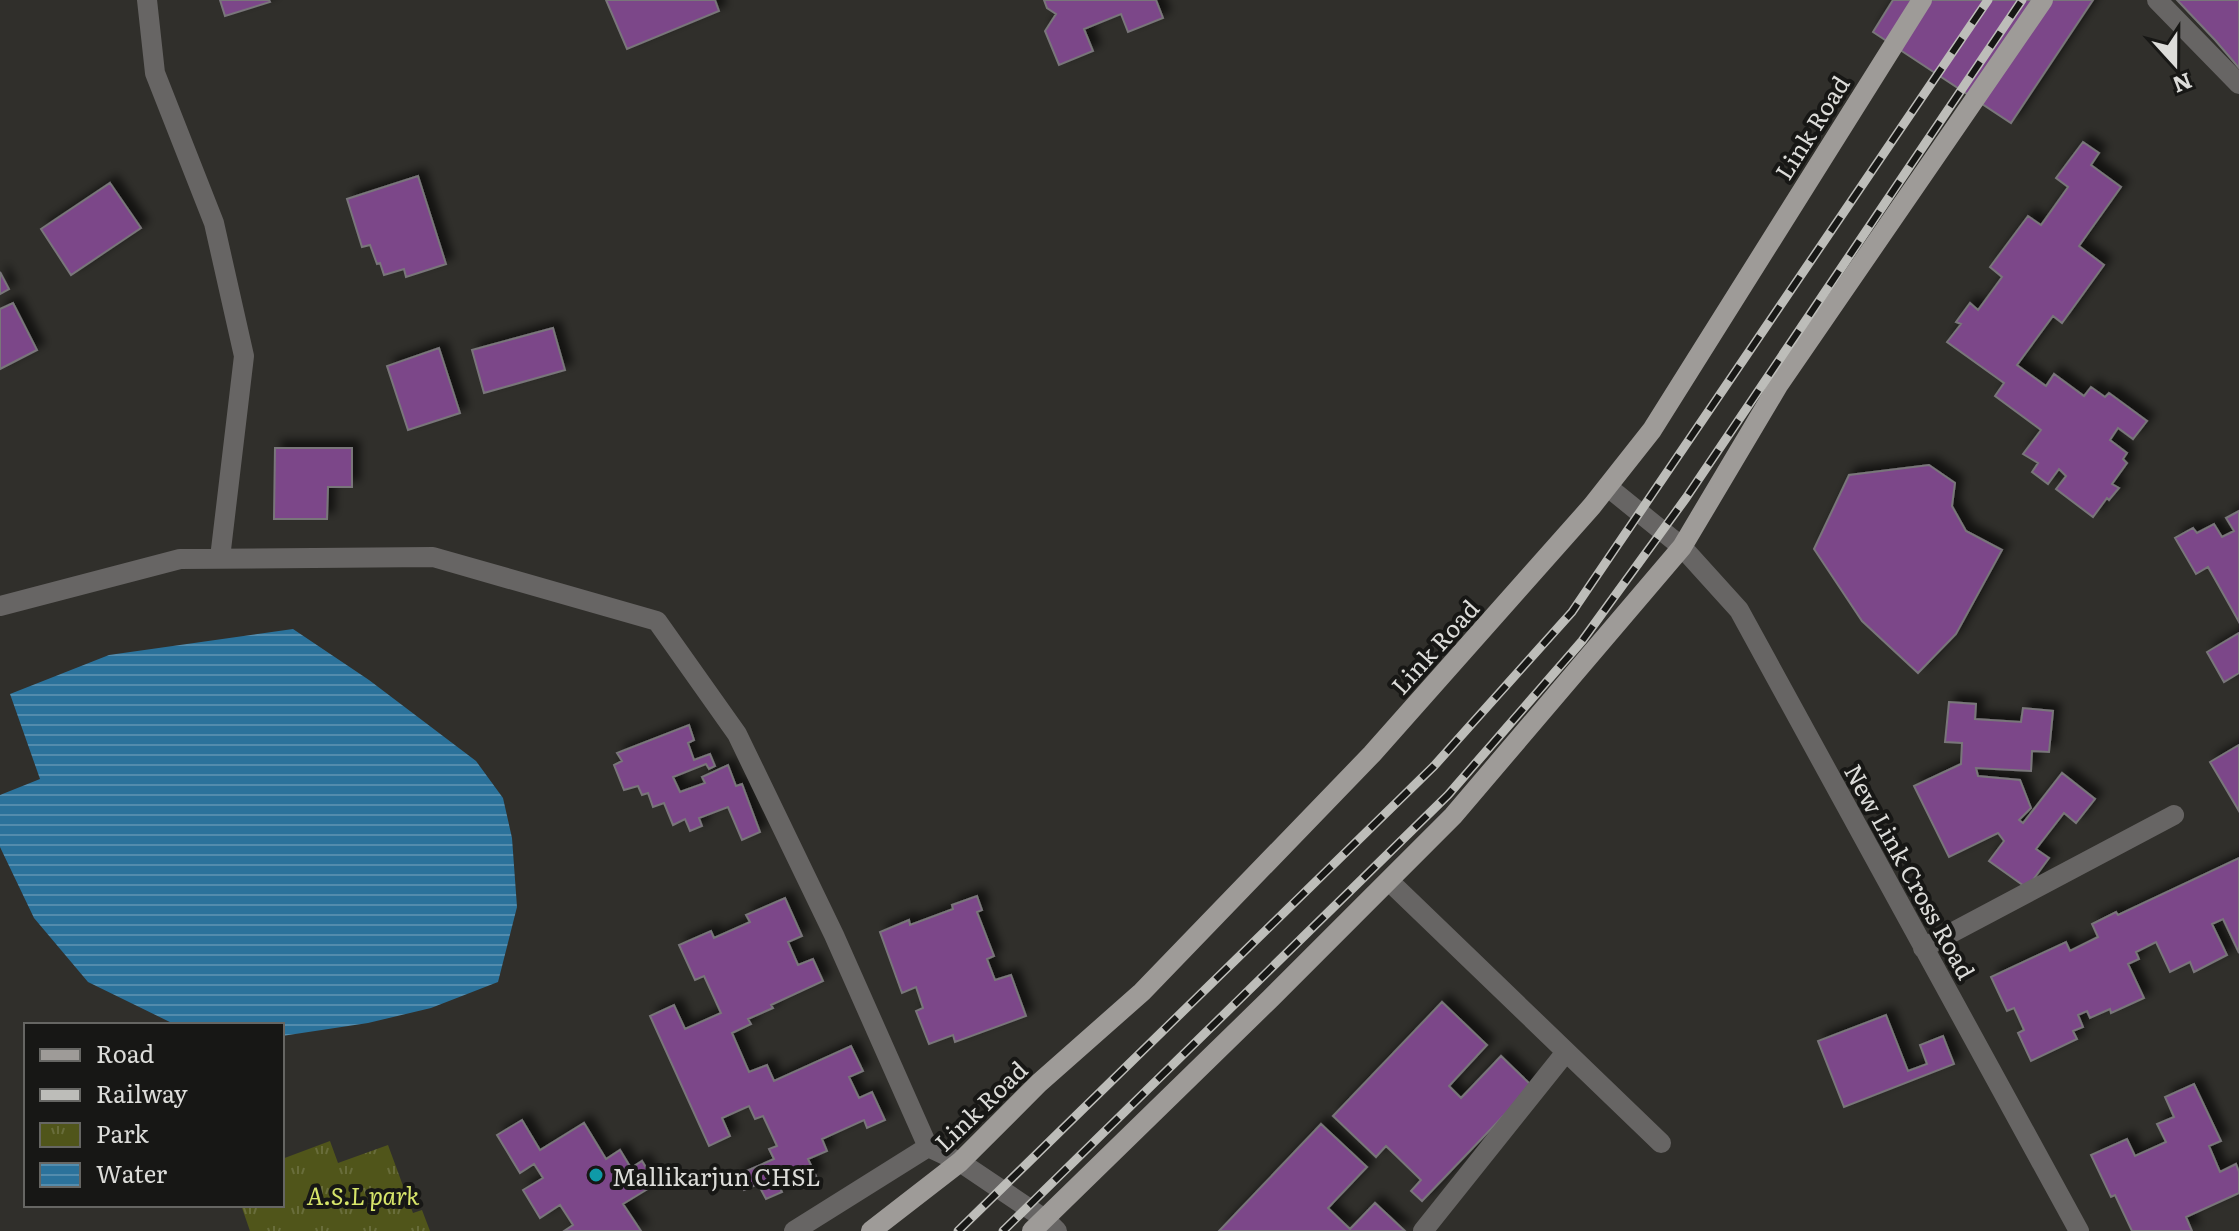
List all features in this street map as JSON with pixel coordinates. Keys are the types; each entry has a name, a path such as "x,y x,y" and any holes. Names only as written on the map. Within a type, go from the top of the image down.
{"main road":[{"name":"Link Road","path":"871,1231 960,1162 1039,1083 1142,992 1372,754 1608,487 1652,430 1922,0"},
{"path":"1046,1228 1453,816 1682,547 1779,384 2043,0"}],"street":[{"path":"147,0 155,73 214,223 244,356 220,558"},
{"path":"2157,0 2239,84"},
{"name":"New Link Cross Road","path":"1608,487 1682,547 1739,610 2079,1231"},
{"path":"0,606 180,559 433,557 657,621 737,734 834,935 928,1147 960,1162 1046,1228"},
{"path":"1923,948 2174,815"},
{"path":"1389,881 1661,1143"},
{"path":"1423,1231 1566,1052"},
{"path":"794,1231 928,1147"}],"green space":[{"name":"A.S.L park","path":"330,1141 338,1163 388,1145 413,1213 422,1210 430,1231 250,1231 242,1207 284,1207 284,1158"}],"water":[{"path":"293,629 369,680 476,761 503,798 512,838 517,907 498,982 431,1008 368,1023 284,1036 284,1023 172,1023 88,982 34,918 0,847 0,795 40,779 10,694 109,655"}],"building":[{"path":"220,0 269,0 270,2 225,16"},
{"path":"606,0 715,0 719,11 627,49"},
{"path":"1044,0 1156,0 1163,18 1128,32 1121,14 1084,29 1093,51 1059,65 1045,31 1056,14 1047,8"},
{"path":"1893,0 2093,0 2011,123 1873,32"},
{"path":"2177,0 2239,0 2239,68 2215,40"},
{"path":"2083,142 2099,153 2091,165 2121,187 2079,246 2104,265 2062,323 2053,316 2017,365 2046,386 2054,374 2084,396 2091,387 2105,397 2109,393 2147,421 2133,439 2118,428 2110,440 2127,453 2123,459 2127,463 2112,484 2119,488 2093,517 2056,489 2066,476 2059,469 2048,484 2032,472 2038,463 2023,454 2041,430 1995,396 2004,383 1947,342 1961,324 1956,322 1970,303 1978,310 2002,277 1990,267 2028,216 2041,225 2068,187 2056,178"},
{"path":"418,176 446,264 406,277 404,269 384,275 370,245 362,247 347,199"},
{"path":"110,183 141,228 71,275 41,229"},
{"path":"0,272 9,289 0,294"},
{"path":"13,303 37,350 0,369 0,309"},
{"path":"553,328 565,370 484,393 472,350"},
{"path":"439,348 460,413 408,430 387,366"},
{"path":"275,448 352,448 352,487 328,487 327,519 274,519"},
{"path":"1929,465 1955,483 1952,506 1966,531 2002,550 1956,634 1918,673 1862,621 1814,549 1849,475"},
{"path":"2239,511 2239,622 2208,567 2196,574 2175,538 2193,528 2197,533 2214,524 2222,537 2234,531 2226,518"},
{"path":"2239,633 2239,673 2224,682 2207,652"},
{"path":"1949,702 1976,704 1975,719 2021,722 2023,708 2053,711 2049,752 2032,751 2031,771 1976,768 1978,776 2020,780 2031,808 2019,820 2023,823 2062,773 2095,799 2076,823 2064,813 2036,849 2049,858 2027,888 1989,861 2004,841 1998,833 1949,857 1914,786 1961,764 1962,743 1945,742"},
{"path":"689,725 694,740 688,743 694,760 710,754 715,766 709,769 706,764 673,777 680,792 705,783 702,777 728,765 736,786 742,784 760,832 742,840 728,807 699,818 702,826 690,831 685,819 673,825 664,803 653,807 648,793 642,795 638,786 624,790 614,765 622,761 617,753"},
{"path":"2239,745 2239,811 2210,762"},
{"path":"2239,858 2239,953 2223,919 2212,924 2227,955 2194,972 2190,962 2170,972 2156,942 2136,952 2139,959 2128,964 2144,998 2111,1013 2110,1009 2090,1018 2087,1011 2078,1015 2083,1027 2073,1031 2077,1039 2031,1061 2018,1033 2024,1030 2014,1008 2007,1011 1991,977 2066,942 2070,951 2098,937 2092,924 2116,912 2118,915"},
{"path":"977,896 982,910 977,912 994,956 987,959 995,980 1011,975 1026,1016 955,1042 953,1035 929,1044 916,1011 923,1008 916,987 902,993 880,932 909,920 910,925"},
{"path":"785,898 802,936 788,942 798,965 813,959 823,981 771,1005 773,1008 748,1019 751,1024 732,1033 749,1072 767,1065 774,1081 851,1046 863,1071 849,1077 859,1098 872,1092 885,1120 867,1128 864,1120 822,1139 827,1151 808,1159 816,1176 800,1183 794,1170 776,1179 782,1192 766,1199 758,1184 744,1190 737,1175 774,1159 769,1149 777,1146 763,1116 755,1119 749,1106 722,1118 730,1136 709,1146 650,1016 674,1005 685,1029 721,1013 704,976 695,980 679,945 711,931 714,938 750,922 746,915"},
{"path":"1442,1002 1487,1045 1449,1086 1461,1098 1501,1056 1532,1086 1422,1201 1411,1191 1421,1180 1386,1146 1376,1157 1333,1116"},
{"path":"1886,1015 1908,1071 1927,1064 1920,1045 1943,1036 1954,1064 1844,1107 1818,1041"},
{"path":"2194,1084 2221,1141 2209,1146 2220,1172 2236,1164 2239,1193 2186,1217 2192,1231 2132,1231 2091,1155 2127,1139 2135,1156 2166,1142 2157,1124 2174,1117 2165,1097"},
{"name":"Mallikarjun CHSL","path":"522,1120 540,1150 584,1123 606,1159 620,1150 631,1168 642,1161 656,1184 623,1204 641,1231 564,1231 573,1225 560,1205 540,1218 523,1190 543,1178 534,1164 520,1173 497,1135"},
{"path":"1321,1124 1367,1167 1328,1208 1350,1229 1375,1203 1405,1231 1219,1231"}],"railway":[{"path":"958,1231 1434,766 1572,612 1988,0"},
{"path":"1003,1231 1448,795 1582,641 1686,498 2022,0"}],"place":[{"name":"Mallikarjun CHSL","path":"596,1175"}]}
